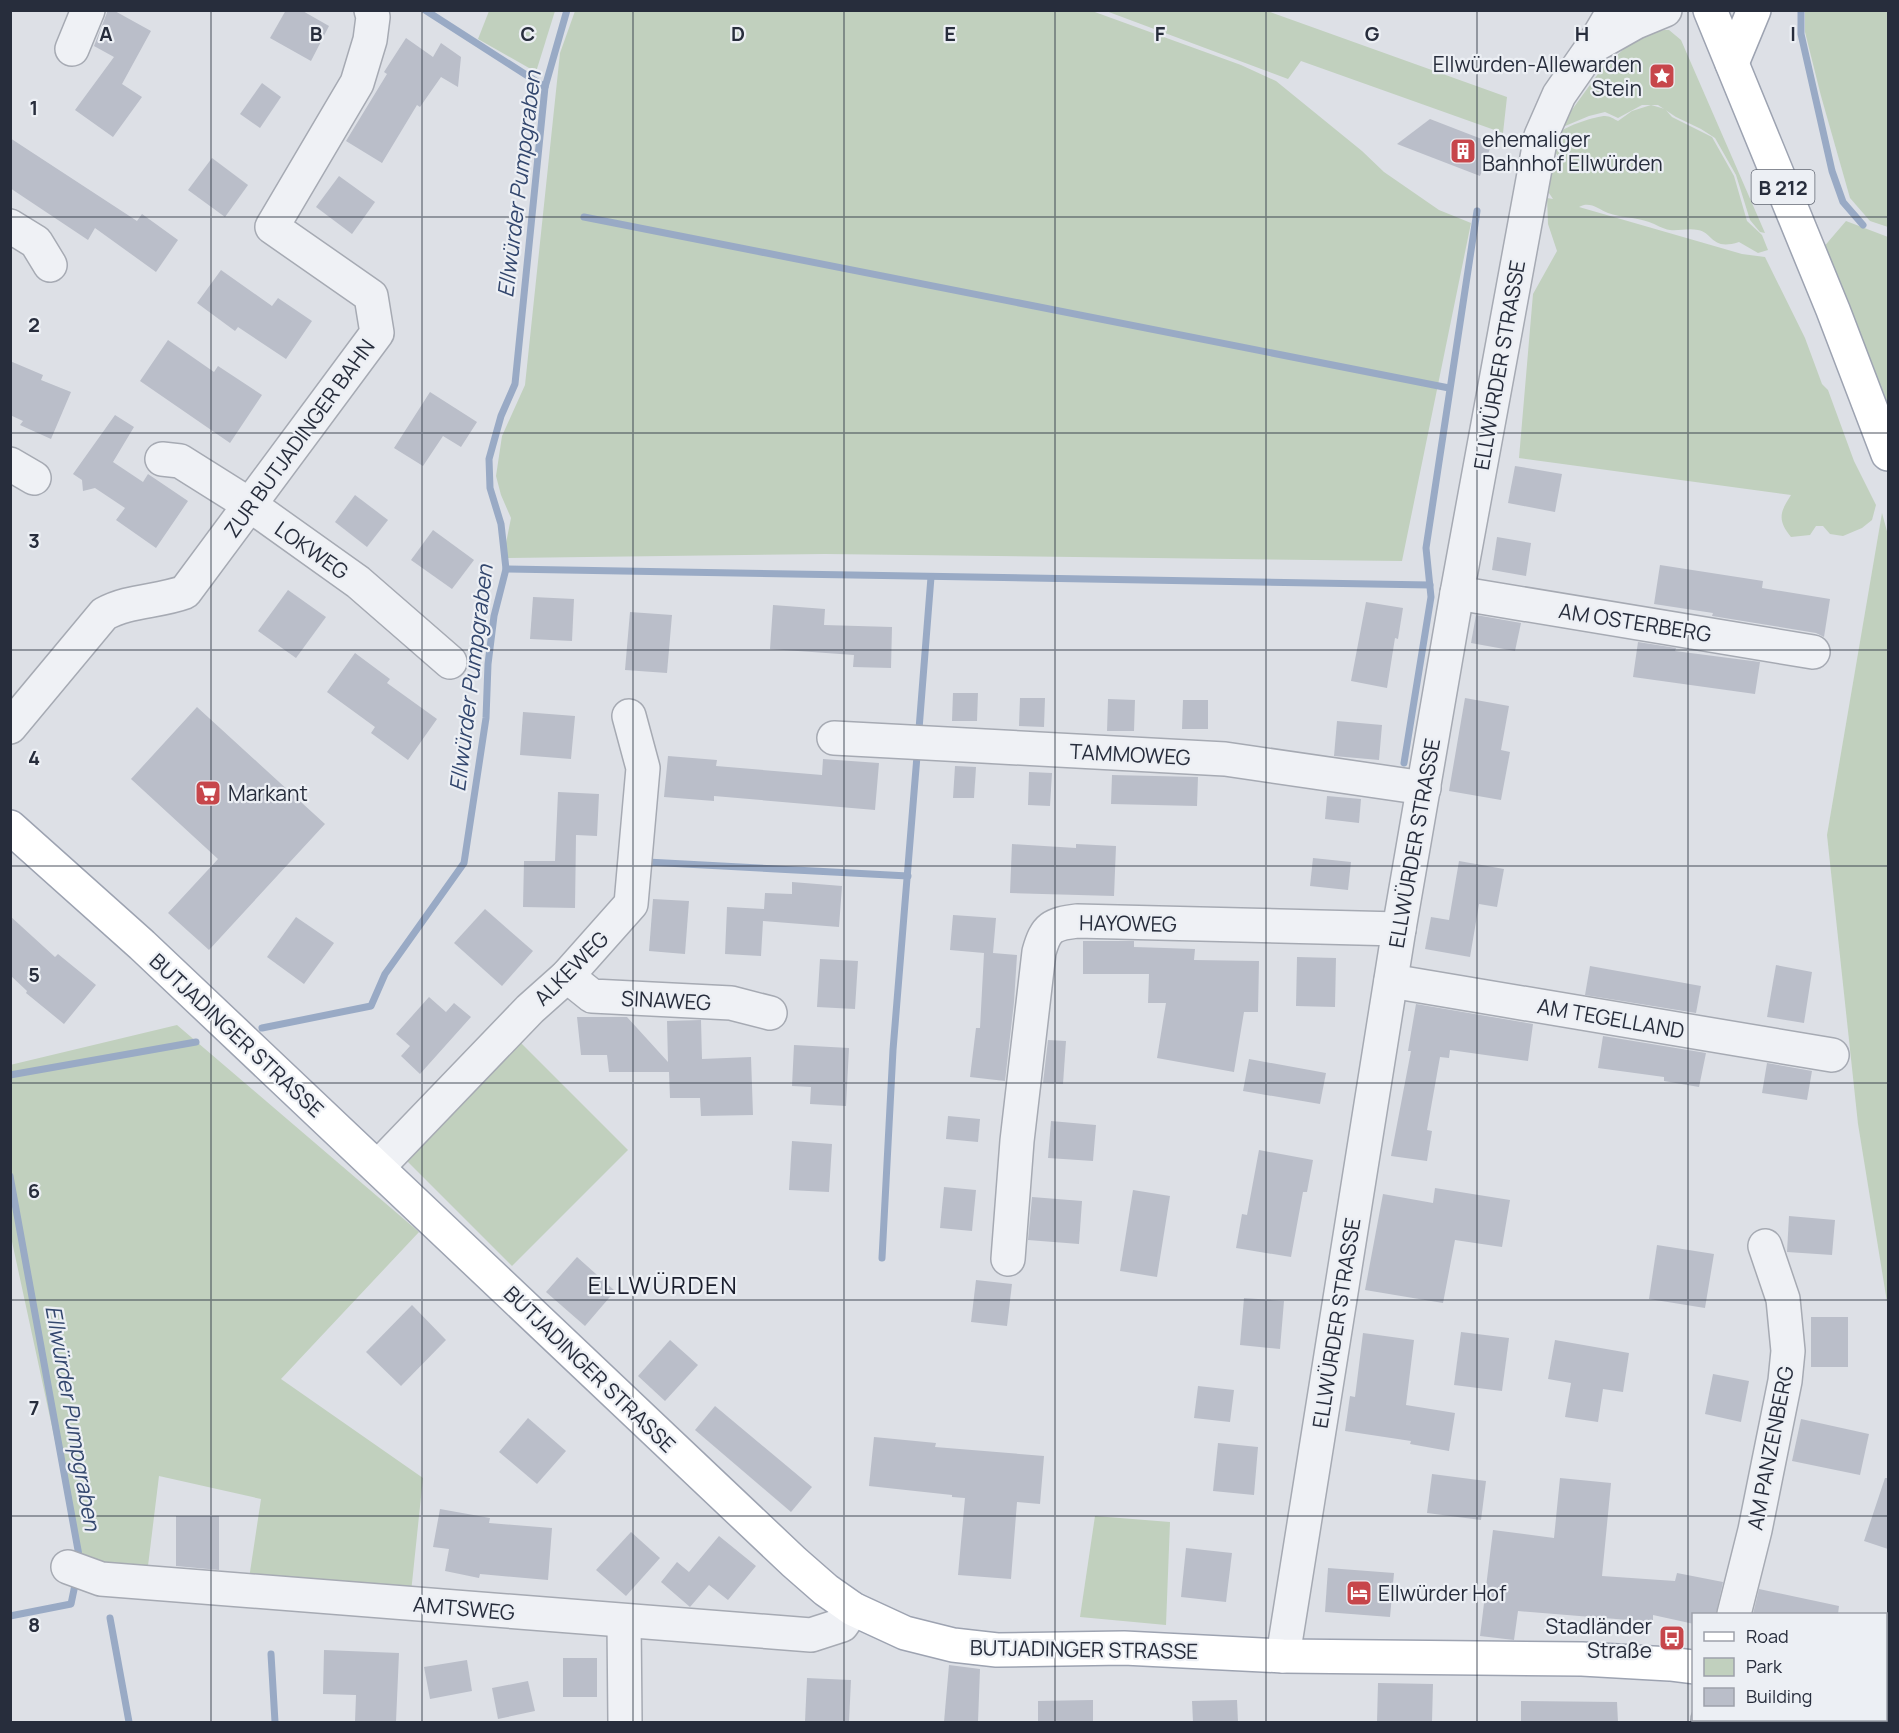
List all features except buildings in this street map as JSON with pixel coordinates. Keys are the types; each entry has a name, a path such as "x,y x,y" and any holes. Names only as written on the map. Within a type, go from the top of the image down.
{"main road":[{"name":"B 212","path":"1710,10 1833,310 1888,454"},
{"path":"1732,63 1754,10"},
{"name":"BUTJADINGER STRASSE","path":"10,827 142,945 794,1562 826,1590 853,1609 906,1633 953,1645 998,1650 1124,1648 1283,1656"},
{"path":"1283,1656 1582,1659 1692,1667"}],"street":[{"path":"72,49 88,10"},
{"name":"ZUR BUTJADINGER BAHN","path":"10,727 104,614 119,606 168,598 185,592 377,333 370,296 272,227 357,83 370,40 373,16 371,10"},
{"name":"ELLWÜRDER STRASSE","path":"1283,1656 1399,929 1540,136 1559,95 1610,17 1617,10"},
{"name":"ELLWÜRDER STRASSE","path":"1593,46 1636,22 1665,10"},
{"path":"10,226 36,243 50,265"},
{"name":"LOKWEG","path":"162,459 180,461 250,505 358,582 450,662"},
{"name":"AM OSTERBERG","path":"1457,593 1812,652"},
{"name":"ALKEWEG","path":"378,1167 530,1009 567,976 631,904 643,768 630,716"},
{"name":"TAMMOWEG","path":"834,738 1225,759 1424,788"},
{"name":"HAYOWEG","path":"1008,1259 1017,1140 1039,952 1043,937 1049,928 1061,923 1077,921 1399,929"},
{"name":"SINAWEG","path":"567,976 592,996 731,1003 770,1013"},
{"name":"AM TEGELLAND","path":"1391,981 1832,1055"},
{"name":"AM PANZENBERG","path":"1734,1613 1755,1530 1787,1361 1783,1299 1765,1246"},
{"name":"AMTSWEG","path":"68,1567 101,1579 811,1635 842,1625 853,1609"},
{"path":"624,1622 625,1722"}],"green space":[{"path":"489,11 555,11 536,72 478,39"},
{"path":"575,11 1092,11 1241,65 1276,81 1362,151 1384,172 1439,210 1471,223 1402,561 825,554 503,558 511,518 496,476 502,436 525,385 560,53"},
{"path":"1106,11 1267,11 1507,97 1503,133 1301,61 1288,79"},
{"path":"1805,11 1888,11 1888,227 1870,221 1850,198 1805,32"},
{"path":"1669,30 1681,40 1765,233 1760,232 1750,220 1736,175 1715,138 1658,105 1642,105 1618,118 1605,112 1558,129 1603,67 1638,37"},
{"path":"1651,105 1665,109 1672,117 1712,137 1734,176 1747,221 1762,235 1768,250 1758,253 1739,242 1718,243 1698,230 1667,229 1644,220 1613,215 1590,205 1579,207 1742,254 1765,257 1805,338 1822,384 1828,390 1854,461 1876,505 1872,520 1862,528 1843,536 1830,534 1823,526 1816,526 1810,535 1791,537 1782,521 1782,511 1791,495 1519,458 1533,294 1557,251 1548,224 1547,198 1553,199 1549,193 1551,174 1558,168 1560,159 1555,152 1558,137 1563,130 1581,122 1605,116 1618,121 1632,111"},
{"path":"1846,221 1888,237 1888,408 1873,365 1822,249"},
{"path":"1882,513 1888,535 1888,1308 1858,1124 1827,835"},
{"path":"177,1025 419,1232 281,1379 423,1478 410,1602 247,1592 261,1499 159,1476 147,1574 81,1561 11,1237 10,1065"},
{"path":"519,1041 628,1150 512,1266 403,1157"},
{"path":"1095,1516 1170,1522 1166,1625 1080,1617"}],"waterway":[{"path":"425,10 545,87"},
{"name":"Ellwürder Pumpgraben","path":"262,1028 371,1006 385,974 464,863 486,718 488,664 494,616 506,569 501,524 490,488 489,459 501,416 515,384 545,87 567,10"},
{"path":"1801,10 1801,34 1832,171 1843,202 1863,225"},
{"path":"1404,763 1431,597 1426,548 1477,211"},
{"path":"584,217 1449,388"},
{"path":"506,569 1430,585"},
{"path":"919,729 931,577"},
{"path":"882,1258 893,1050 917,756"},
{"path":"647,862 908,876"},
{"name":"Ellwürder Pumpgraben","path":"10,1075 196,1042"},
{"name":"Ellwürder Pumpgraben","path":"10,1176 80,1561"},
{"name":"Ellwürder Pumpgraben","path":"10,1616 71,1604 76,1580"},
{"path":"110,1618 129,1722"},
{"path":"271,1654 275,1722"}],"place":[{"name":"Ellwürden-Allewarden Stein","path":"1662,76"},
{"name":"ehemaliger Bahnhof Ellwürden","path":"1463,151"},
{"name":"Markant","path":"208,793"},
{"name":"Ellwürder Hof","path":"1359,1593"},
{"name":"Stadländer Straße","path":"1672,1638"}],"district":[{"name":"ELLWÜRDEN","path":"663,1284"}]}
